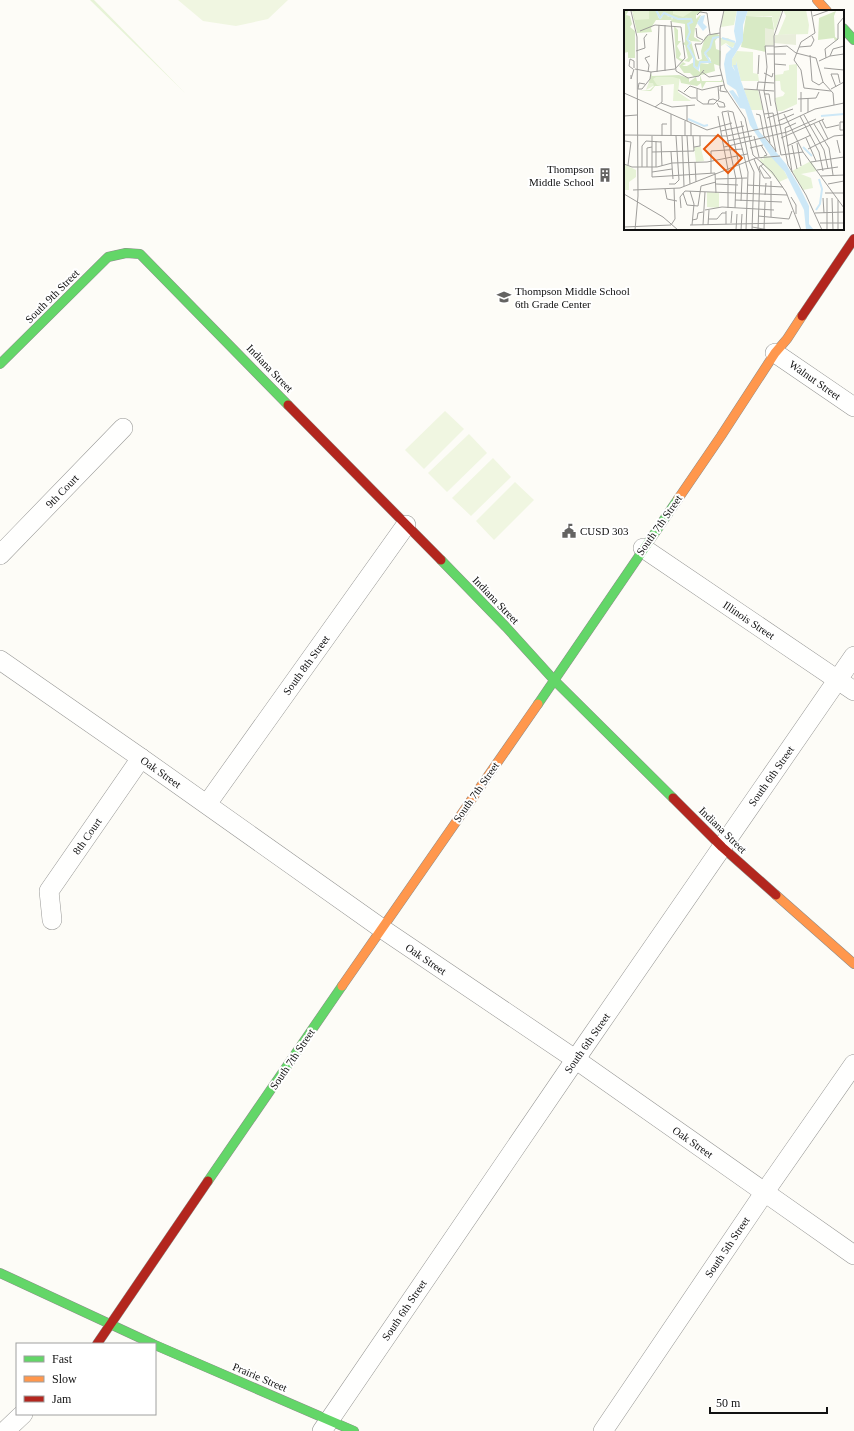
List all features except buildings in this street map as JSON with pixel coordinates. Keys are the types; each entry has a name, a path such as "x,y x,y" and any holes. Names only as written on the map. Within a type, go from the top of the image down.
{"street":[{"path":"816,0 826,10"},
{"path":"844,29 854,40"},
{"name":"South 7th Street","path":"97,1343 381,928 554,680 776,353 787,340 854,239"},
{"name":"South 9th Street","path":"0,364 108,257 126,252"},
{"name":"Indiana Street","path":"126,252 140,254 506,627 554,680 722,847 854,964"},
{"name":"Walnut Street","path":"776,353 854,407"},
{"name":"9th Court","path":"0,555 124,428"},
{"name":"South 8th Street","path":"207,804 406,525"},
{"name":"Illinois Street","path":"643,548 854,691"},
{"name":"South 6th Street","path":"326,1425 575,1059 854,656"},
{"name":"Oak Street","path":"0,660 207,804 381,928 575,1059 854,1255"},
{"name":"8th Court","path":"52,920 49,891 141,758"},
{"name":"South 5th Street","path":"603,1431 764,1193 854,1064"},
{"name":"Prairie Street","path":"0,1273 152,1343"},
{"name":"Prairie Street","path":"156,1345 326,1425 354,1431"},
{"path":"5,1431 22,1415"}],"green space":[{"path":"90,0 94,0 186,94"},
{"path":"178,0 288,0 268,19 236,26 203,21"},
{"path":"445,411 464,429 424,469 405,450"},
{"path":"469,434 487,453 447,492 428,473"},
{"path":"493,458 511,477 471,516 452,498"},
{"path":"515,482 534,500 494,540 476,521"}],"traffic: fast":[{"path":"844,29 854,40"},
{"path":"0,364 108,257 126,253 140,254 288,405"},
{"path":"538,704 678,499"},
{"path":"441,560 506,627 554,680 673,798"},
{"path":"208,1181 342,986"},
{"path":"0,1273 151,1343"},
{"path":"156,1345 354,1431"}],"traffic: slow":[{"path":"817,0 826,10"},
{"path":"678,499 775,353 787,339 802,316"},
{"path":"342,986 538,704"},
{"path":"776,895 854,964"}],"traffic: jam":[{"path":"802,316 854,239"},
{"path":"288,405 441,560"},
{"path":"673,798 722,847 776,895"},
{"path":"98,1343 208,1181"}],"place":[{"name":"Thompson Middle School","path":"605,175"},
{"name":"Thompson Middle School 6th Grade Center","path":"504,297"},
{"name":"CUSD 303","path":"569,531"}]}
